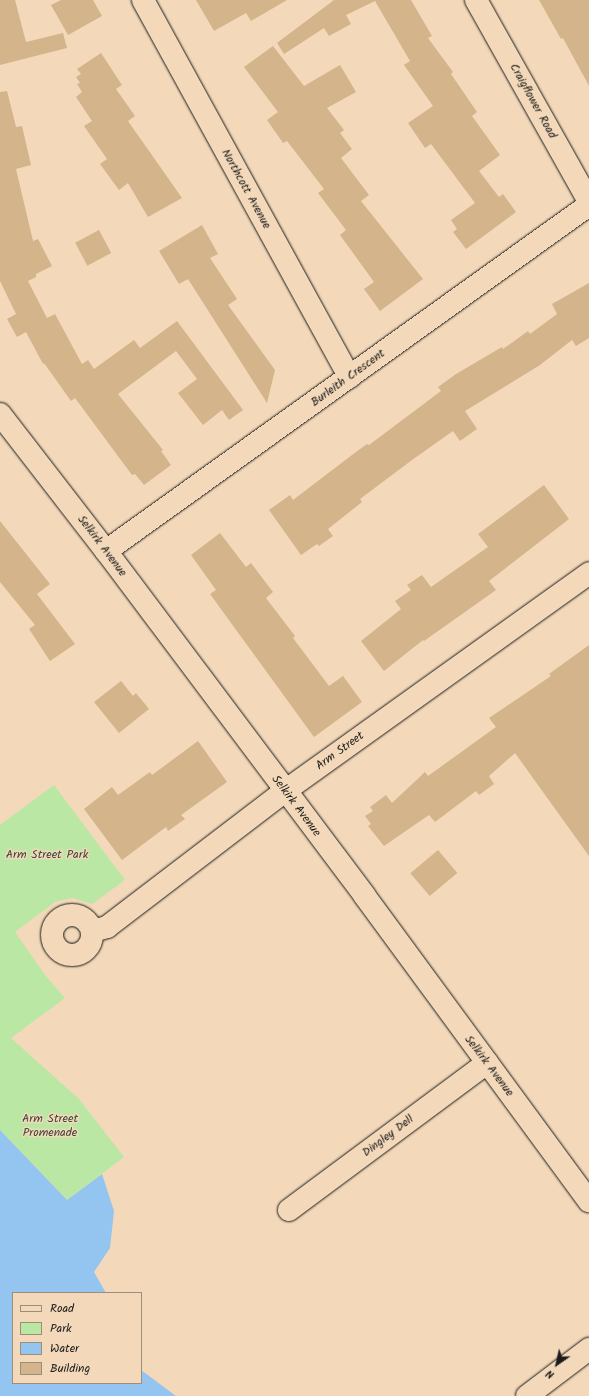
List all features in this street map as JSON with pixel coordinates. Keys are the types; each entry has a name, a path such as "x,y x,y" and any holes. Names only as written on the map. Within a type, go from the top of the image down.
{"street":[{"name":"Northcott Avenue","path":"143,0 349,377"},
{"name":"Craigflower Road","path":"476,0 589,202"},
{"name":"Burleith Crescent","path":"106,551 589,205"},
{"name":"Selkirk Avenue","path":"0,414 106,551 589,1201"},
{"name":"Arm Street","path":"93,931 107,927 285,791 589,573"},
{"name":"Dingley Dell","path":"289,1210 487,1063"},
{"path":"527,1396 589,1350"}],"green space":[{"path":"54,785 125,880 92,904 72,898 55,902 15,932 45,975 65,998 11,1038 79,1099 124,1157 67,1200 0,1130 0,825"}],"water":[{"path":"0,1130 67,1200 102,1174 114,1211 110,1248 94,1272 105,1292 12,1292 12,1384 142,1384 142,1371 176,1396 0,1396"}],"building":[{"path":"0,0 15,0 26,42 63,33 67,48 0,65"},
{"path":"61,0 93,0 102,16 68,35 51,5"},
{"path":"196,0 287,0 251,21 246,13 214,31"},
{"path":"334,0 411,0 432,36 428,38 453,72 451,74 477,112 472,116 500,155 479,171 499,197 503,194 516,212 466,249 453,232 457,229 451,220 475,203 431,144 425,148 408,123 433,106 404,65 410,61 375,1 346,15 351,24 329,36 324,28 284,54 277,43"},
{"path":"539,0 589,0 589,86 563,38 561,39"},
{"path":"273,46 304,86 340,65 356,92 327,108 344,130 340,133 352,149 341,158 369,195 361,201 423,279 380,311 364,289 374,282 340,235 346,230 318,193 324,189 287,141 283,143 267,120 278,112 244,67"},
{"path":"101,53 122,85 116,89 135,116 128,121 182,198 148,217 128,183 119,190 100,164 107,159 84,126 92,121 76,97 82,92 77,84 80,83 76,77 81,74 77,69"},
{"path":"7,91 16,127 22,126 31,165 16,169 33,241 38,239 52,266 36,274 36,277 28,281 47,318 55,314 82,364 88,360 94,369 134,340 140,348 177,321 243,410 229,420 222,410 203,425 178,393 197,379 176,351 118,394 163,450 161,451 171,465 144,485 135,474 132,475 75,398 71,401 44,363 43,364 26,332 17,337 7,319 16,314 0,281 0,92"},
{"path":"202,225 218,254 210,258 237,299 228,305 275,370 267,403 188,279 179,284 159,251"},
{"path":"99,230 111,253 87,266 75,243"},
{"path":"589,283 589,338 576,346 572,340 540,365 465,411 477,429 460,441 453,431 412,460 360,499 362,502 328,529 333,536 319,546 317,544 301,555 269,510 290,495 293,500 367,444 369,445 441,391 438,387 456,374 502,347 503,349 528,331 530,334 557,314 552,304"},
{"path":"544,485 569,519 489,581 496,590 424,641 423,640 384,671 361,641 401,609 395,601 411,590 407,585 422,575 431,587 488,547 478,534"},
{"path":"0,521 50,584 37,594 75,644 50,661 29,629 35,625 0,582"},
{"path":"220,533 246,567 251,563 273,592 266,598 295,636 293,638 329,686 343,676 362,702 314,737 210,594 216,590 191,555"},
{"path":"589,645 589,856 515,753 489,776 494,784 479,795 476,791 435,822 429,815 384,846 368,826 371,824 365,816 373,811 370,807 386,795 392,803 425,772 428,776 496,727 489,718 551,676 549,674"},
{"path":"121,681 133,696 136,693 149,709 119,733 94,702"},
{"path":"198,741 227,782 181,815 185,819 168,831 166,827 122,860 84,809 112,787 118,795 150,772 152,775"},
{"path":"438,850 457,873 430,896 410,873"}],"park label":[{"name":"Arm Street Park","path":"47,855"},
{"name":"Arm Street Promenade","path":"50,1126"}]}
